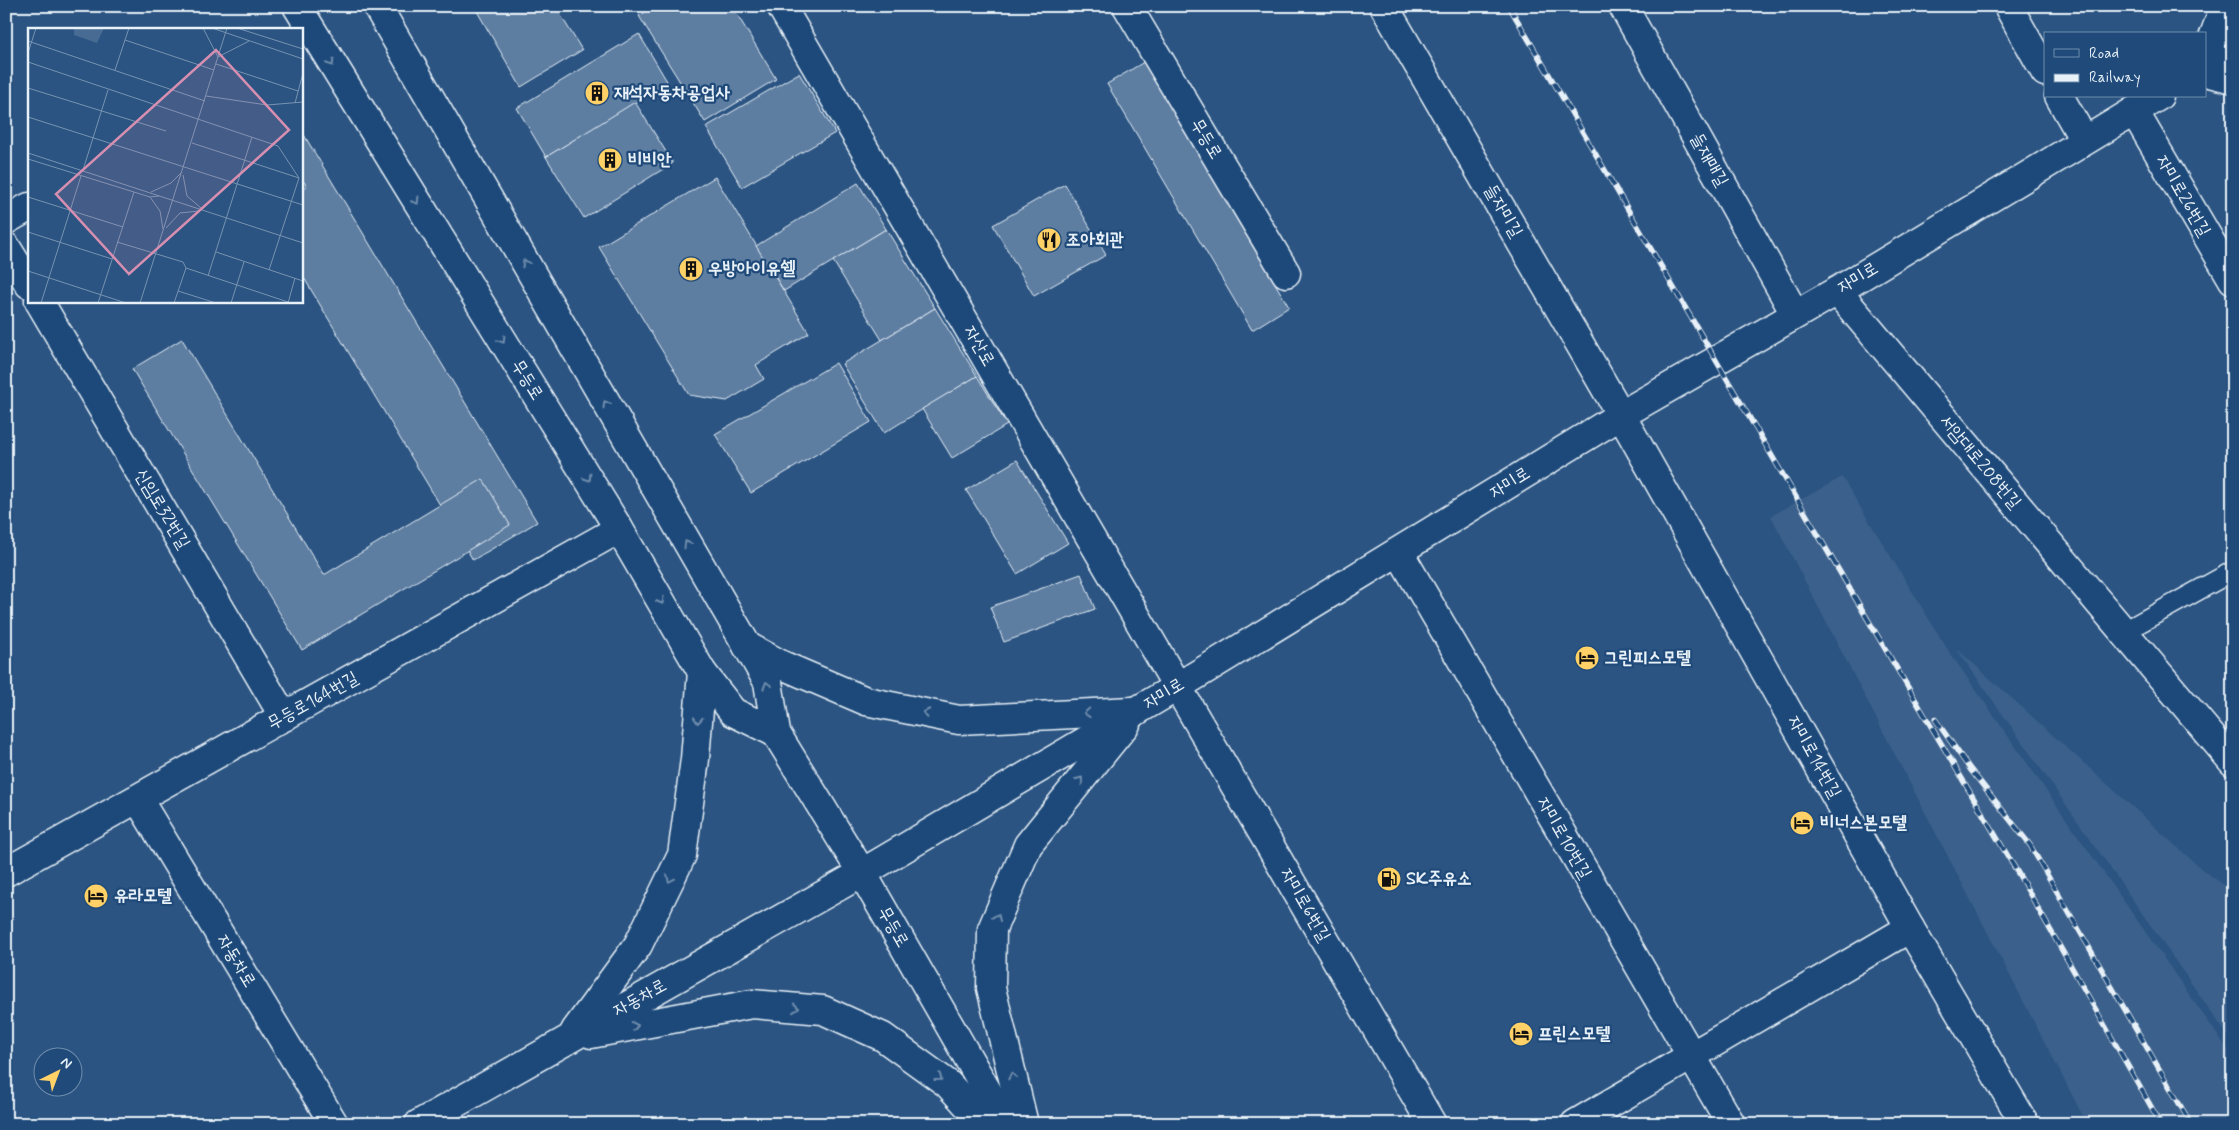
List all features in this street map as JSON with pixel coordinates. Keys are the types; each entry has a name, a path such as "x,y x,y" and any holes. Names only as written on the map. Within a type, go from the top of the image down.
{"street":[{"name":"무등로","path":"297,6 309,44 619,528 702,672 734,712 776,733"},
{"name":"무등로","path":"377,6 768,682 776,733 862,873 1006,1124"},
{"name":"자산로","path":"781,6 1177,687"},
{"name":"무등로","path":"1127,6 1286,273"},
{"name":"들자미길","path":"1384,6 1621,415"},
{"name":"들재매길","path":"1623,6 1795,314"},
{"path":"2008,6 2044,70"},
{"path":"2206,56 2224,6"},
{"path":"2206,70 2233,52"},
{"path":"2206,71 2233,79"},
{"path":"2060,98 2084,140"},
{"name":"자미로","path":"862,873 1177,687 1621,415 1837,291 2156,98"},
{"name":"자미로26번길","path":"2134,111 2233,280"},
{"path":"6,220 28,208"},
{"path":"6,247 28,282"},
{"name":"서암대로208번길","path":"1837,291 2233,762"},
{"name":"신임로32번길","path":"40,302 284,717"},
{"name":"자미로14번길","path":"1621,415 1910,928 2025,1124"},
{"name":"무등로164번길","path":"6,872 619,528"},
{"name":"자미로10번길","path":"1399,552 1731,1124"},
{"path":"746,646 782,665 866,701 960,720 1136,711"},
{"path":"570,1038 638,945 682,854 695,759 702,672"},
{"name":"자미로6번길","path":"1177,687 1432,1124"},
{"path":"1024,1124 991,988 992,929 1028,845 1136,711"},
{"name":"자동차로","path":"138,799 334,1124"},
{"name":"자동차로","path":"419,1124 862,873"},
{"path":"1575,1124 1910,928"},
{"path":"570,1038 752,1004 823,1010 883,1037 948,1084 985,1124"}],"lane":[{"path":"2123,632 2233,571"}],"shaded area":[{"path":"1842,477 1950,653 2233,1057 2233,1124 2087,1124 1771,516"},
{"path":"1956,648 2205,872 2233,891 2233,1043"}],"building":[{"path":"474,6 555,6 582,50 521,87"},
{"path":"655,6 732,6 776,79 705,122 639,16"},
{"name":"재석자동차공업사","path":"639,34 668,83 546,157 517,108"},
{"path":"1144,62 1289,307 1252,330 1107,84"},
{"path":"799,73 835,133 742,187 706,127"},
{"name":"비비안","path":"635,102 673,163 584,218 546,157"},
{"path":"302,132 537,522 473,560 302,275"},
{"name":"우방아이유쉘","path":"715,177 809,333 756,365 764,379 727,401 689,395 599,247"},
{"path":"302,179 307,186 302,189"},
{"path":"858,183 886,229 784,291 756,246"},
{"name":"조아회관","path":"1065,184 1106,255 1034,296 993,225"},
{"path":"886,229 935,308 882,340 833,261"},
{"path":"935,308 977,376 884,433 842,364"},
{"path":"182,339 324,575 483,479 510,525 302,650 132,369"},
{"path":"836,363 871,422 751,493 715,434"},
{"path":"977,376 1007,425 952,458 922,409"},
{"path":"1017,460 1068,543 1017,574 966,490"},
{"path":"1081,574 1095,609 1004,642 990,607"}],"railway":[{"path":"1509,6 2019,875 2161,1124"},
{"path":"1935,719 1970,769 2030,845 2191,1124"}],"place":[{"name":"재석자동차공업사","path":"597,93"},
{"name":"비비안","path":"610,160"},
{"name":"조아회관","path":"1049,240"},
{"name":"우방아이유쉘","path":"691,269"},
{"name":"그린피스모텔","path":"1587,658"},
{"name":"비너스본모텔","path":"1802,823"},
{"name":"SK주유소","path":"1389,879"},
{"name":"유라모텔","path":"96,896"},
{"name":"프린스모텔","path":"1521,1034"}]}
